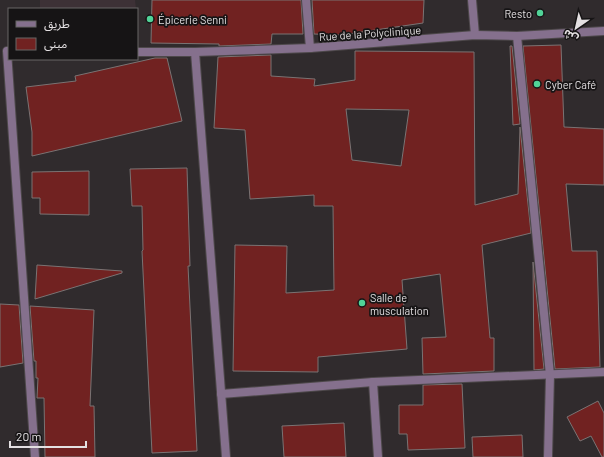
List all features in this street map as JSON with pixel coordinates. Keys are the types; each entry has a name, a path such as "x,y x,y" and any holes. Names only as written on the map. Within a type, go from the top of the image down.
{"street":[{"path":"306,0 310,48"},
{"path":"472,0 476,35"},
{"name":"Rue de la Polyclinique","path":"138,52 194,52 310,48 476,35 517,36 604,31"},
{"path":"517,36 550,375 548,457"},
{"path":"5,51 35,457"},
{"path":"194,52 226,457"},
{"path":"221,394 373,382 604,372"},
{"path":"373,382 378,457"}],"shaded area":[{"path":"40,0 135,0 136,8 40,8"}],"building":[{"path":"152,0 301,0 303,34 272,34 271,44 219,46 219,44 151,43"},
{"path":"312,0 424,0 423,23 341,35 314,34"},
{"path":"561,45 564,127 604,129 604,185 566,184 572,251 597,251 600,367 555,369 523,46"},
{"path":"510,46 512,46 520,124 513,125"},
{"path":"355,51 474,52 475,205 518,194 520,127 531,233 482,245 490,338 494,338 494,371 423,374 422,338 446,337 440,274 402,280 407,349 318,357 318,372 233,371 235,245 287,246 286,293 334,290 333,206 314,206 314,195 250,199 245,130 214,128 218,57 271,55 271,76 315,79 314,86 355,80","holes":["346,109 409,110 401,166 352,160"]},
{"path":"155,58 167,58 182,121 32,156 32,132 26,87 76,81 75,76"},
{"path":"187,168 190,266 188,266 197,451 152,453 142,251 142,206 132,206 130,169"},
{"path":"89,171 89,215 40,214 40,198 32,198 32,172"},
{"path":"533,262 544,369 534,370"},
{"path":"37,265 122,271 122,273 35,299"},
{"path":"0,304 19,305 23,363 0,367"},
{"path":"30,306 94,310 90,406 94,406 95,457 45,457 44,398 37,398 38,378 36,378 36,361 34,361"},
{"path":"462,384 465,448 408,450 407,434 399,434 399,405 423,405 423,385"},
{"path":"598,401 604,413 604,457 602,457 591,436 580,441 567,417"},
{"path":"344,423 346,457 284,457 282,426"},
{"path":"522,435 523,457 473,457 472,437"}],"place":[{"name":"Resto","path":"540,13"},
{"name":"Épicerie Senni","path":"150,19"},
{"name":"Cyber Café","path":"537,84"},
{"name":"Salle de musculation","path":"362,303"}]}
